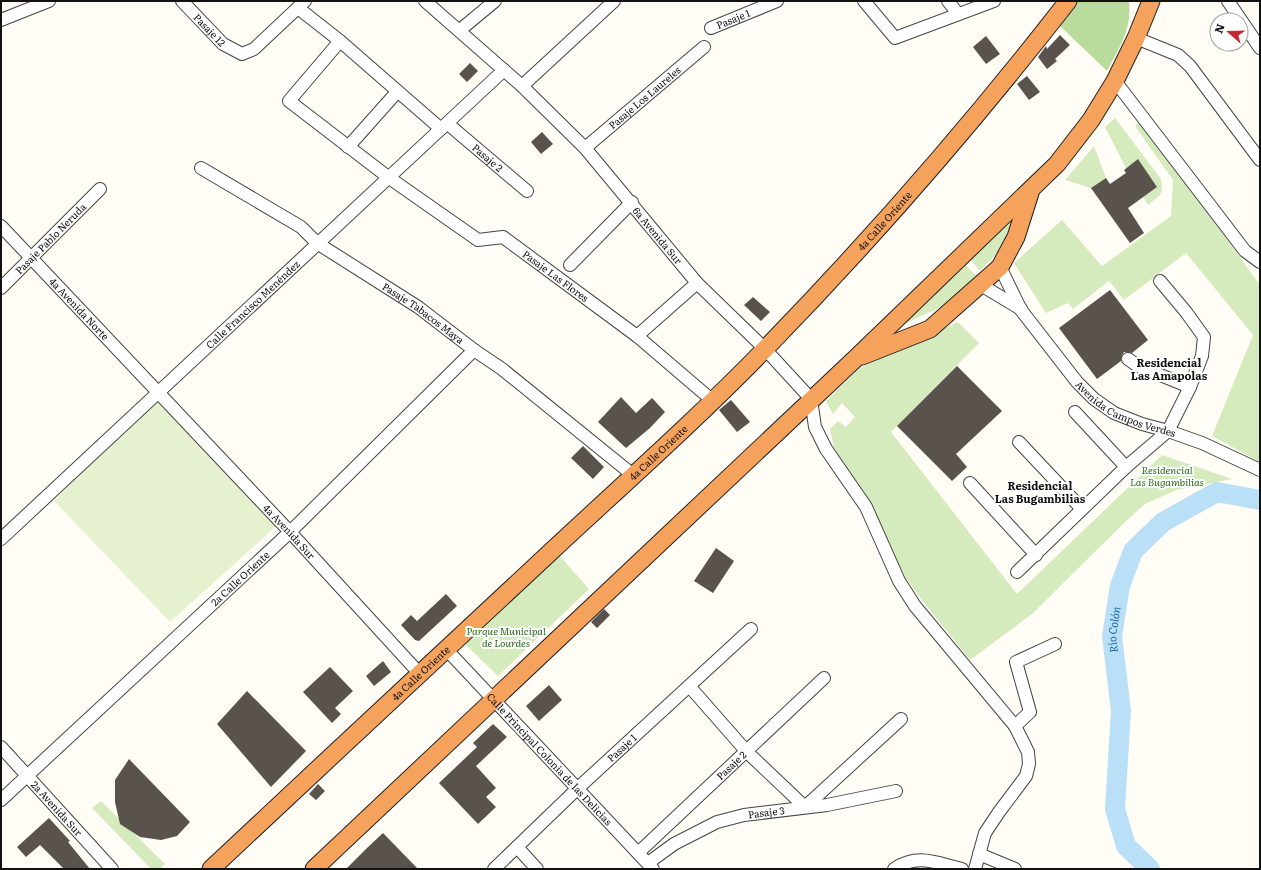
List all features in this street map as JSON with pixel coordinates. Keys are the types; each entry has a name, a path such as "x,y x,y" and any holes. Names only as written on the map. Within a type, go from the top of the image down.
{"highway":[{"path":"1138,1 1138,34"},
{"path":"314,869 856,358 1031,190 1073,144 1091,120 1115,81 1138,34 1151,1"},
{"name":"4a Calle Oriente","path":"211,869 419,673 713,401 765,350 941,158 1063,3"},
{"path":"856,358 930,329 1000,267 1016,237 1031,190"}],"street":[{"path":"1,20 48,1"},
{"name":"Pasaje 12","path":"182,1 223,44 242,54 254,49 301,4"},
{"name":"6a Avenida Sur","path":"426,1 522,86 585,148 632,202 697,283 765,350 811,399"},
{"path":"460,30 495,1"},
{"path":"522,86 614,1"},
{"name":"Pasaje 1","path":"711,28 777,1"},
{"path":"864,1 895,38 994,1"},
{"path":"948,1 958,14"},
{"path":"1228,1 1260,48"},
{"name":"Pasaje 2","path":"301,4 397,92 527,191"},
{"path":"1138,34 1178,55 1190,66 1260,160"},
{"name":"Pasaje Las Flores","path":"340,41 289,101 388,177 478,240 504,237 637,336 713,401"},
{"name":"Pasaje Los Laureles","path":"585,148 704,47"},
{"name":"Calle Francisco Menéndez","path":"1,539 504,70"},
{"path":"1115,81 1245,251 1260,262"},
{"path":"348,147 397,92"},
{"name":"Pasaje Tabacos Maya","path":"201,168 301,227 317,243 418,307 474,350 502,369 633,475"},
{"name":"Pasaje Pablo Neruda","path":"1,288 100,189"},
{"path":"570,265 632,202"},
{"name":"4a Avenida Norte","path":"1,226 158,392"},
{"name":"Avenida Campos Verdes","path":"1000,267 1021,310 1077,382 1094,399 1114,413 1142,424 1168,431 1228,454 1260,470"},
{"path":"1017,572 1126,467 1168,431 1190,387 1202,356 1204,337 1186,312 1160,281"},
{"path":"637,336 697,283"},
{"name":"Avenida Campos Verdes","path":"981,285 1021,310"},
{"name":"2a Calle Oriente","path":"1,800 290,532 474,350"},
{"path":"1128,359 1144,368 1190,387"},
{"name":"4a Avenida Sur","path":"158,392 290,532 419,673"},
{"path":"811,399 815,426 826,449 866,507 899,581 914,606 1015,726 1028,752 1029,764 1026,776 999,812 986,833 975,869"},
{"path":"1075,412 1126,467"},
{"path":"1019,442 1082,509"},
{"path":"970,483 1036,555"},
{"name":"Pasaje 1","path":"494,869 578,788 751,630"},
{"path":"1015,726 1030,712 1016,662 1055,644"},
{"name":"Calle Principal Colonia de las Delicias","path":"446,649 651,866"},
{"name":"Pasaje 2","path":"638,853 824,678"},
{"path":"690,687 746,752 805,807 901,719"},
{"name":"2a Avenida Sur","path":"1,747 112,869"},
{"name":"Pasaje 3","path":"651,866 674,844 717,822 744,815 827,805 896,792"},
{"path":"517,847 537,869"},
{"path":"204,869 221,852 232,850"},
{"path":"979,854 1015,869"},
{"path":"894,869 905,862 922,860 962,869"}],"green space":[{"path":"1071,1 1129,1 1129,21 1127,29 1107,71 1056,22"},
{"path":"1115,118 1161,179 1162,188 1160,194 1148,205 1143,197 1157,187 1138,160 1126,168 1105,127"},
{"path":"1141,120 1260,285 1260,462 1212,436 1253,335 1186,253 1124,300 1109,281 1073,309 1068,303 1046,313 1014,263 1062,220 1102,266 1171,216 1173,180 1135,126"},
{"path":"1094,146 1106,178 1091,188 1065,180"},
{"path":"1019,200 1000,250 980,271 966,255"},
{"path":"961,260 976,276 947,304 898,327"},
{"path":"958,322 979,343 891,432 1017,594 1162,455 1232,479 1176,490 1145,504 1032,614 970,660 905,577 871,507 834,448 830,429 838,421 846,427 855,417 842,403 833,414 826,401 860,368"},
{"path":"155,394 282,521 170,622 54,501"},
{"name":"Parque Municipal de Lourdes","path":"559,555 589,589 498,676 465,644"},
{"path":"101,801 165,864 160,869 151,869 92,808"}],"building":[{"path":"1060,35 1070,45 1055,59 1057,61 1047,69 1038,57 1046,46 1047,49"},
{"path":"986,36 1000,54 986,64 973,47"},
{"path":"470,63 478,71 467,82 459,74"},
{"path":"1027,76 1040,92 1029,100 1017,84"},
{"path":"542,132 553,144 541,154 531,142"},
{"path":"1138,159 1157,187 1128,208 1144,233 1130,243 1091,188 1106,178 1110,184 1126,173 1124,170"},
{"path":"1110,290 1148,340 1132,353 1124,352 1121,361 1097,379 1059,328"},
{"path":"753,297 770,312 761,321 744,305"},
{"path":"957,366 1002,411 956,454 967,467 952,481 897,426"},
{"path":"621,397 636,413 652,398 665,412 650,428 626,448 598,422"},
{"path":"731,400 750,422 737,432 719,410"},
{"path":"583,446 604,467 593,479 571,458"},
{"path":"716,548 734,561 713,593 694,581"},
{"path":"446,594 457,606 419,641 415,640 401,625 411,615 417,621"},
{"path":"604,609 610,615 597,628 591,622"},
{"path":"383,661 391,672 374,686 366,676"},
{"path":"330,667 353,691 335,708 341,714 332,723 303,692"},
{"path":"549,685 562,700 539,721 526,706"},
{"path":"247,691 306,751 271,787 217,724"},
{"path":"493,724 507,737 476,766 496,788 486,797 496,807 478,824 439,783 477,747 473,743"},
{"path":"129,759 190,822 177,836 161,840 140,837 120,824 115,802 115,780"},
{"path":"318,784 325,791 316,800 309,794"},
{"path":"49,818 70,841 68,842 90,869 64,869 40,845 26,857 17,847"},
{"path":"383,833 418,869 346,869 367,848"}],"waterway":[{"name":"Río Colón","path":"1150,869 1126,846 1115,809 1121,711 1112,636 1120,586 1133,551 1163,522 1217,492 1260,500"}],"district":[{"name":"Residencial Las Amapolas","path":"1169,369"},
{"name":"Residencial Las Bugambilias","path":"1040,492"}]}
